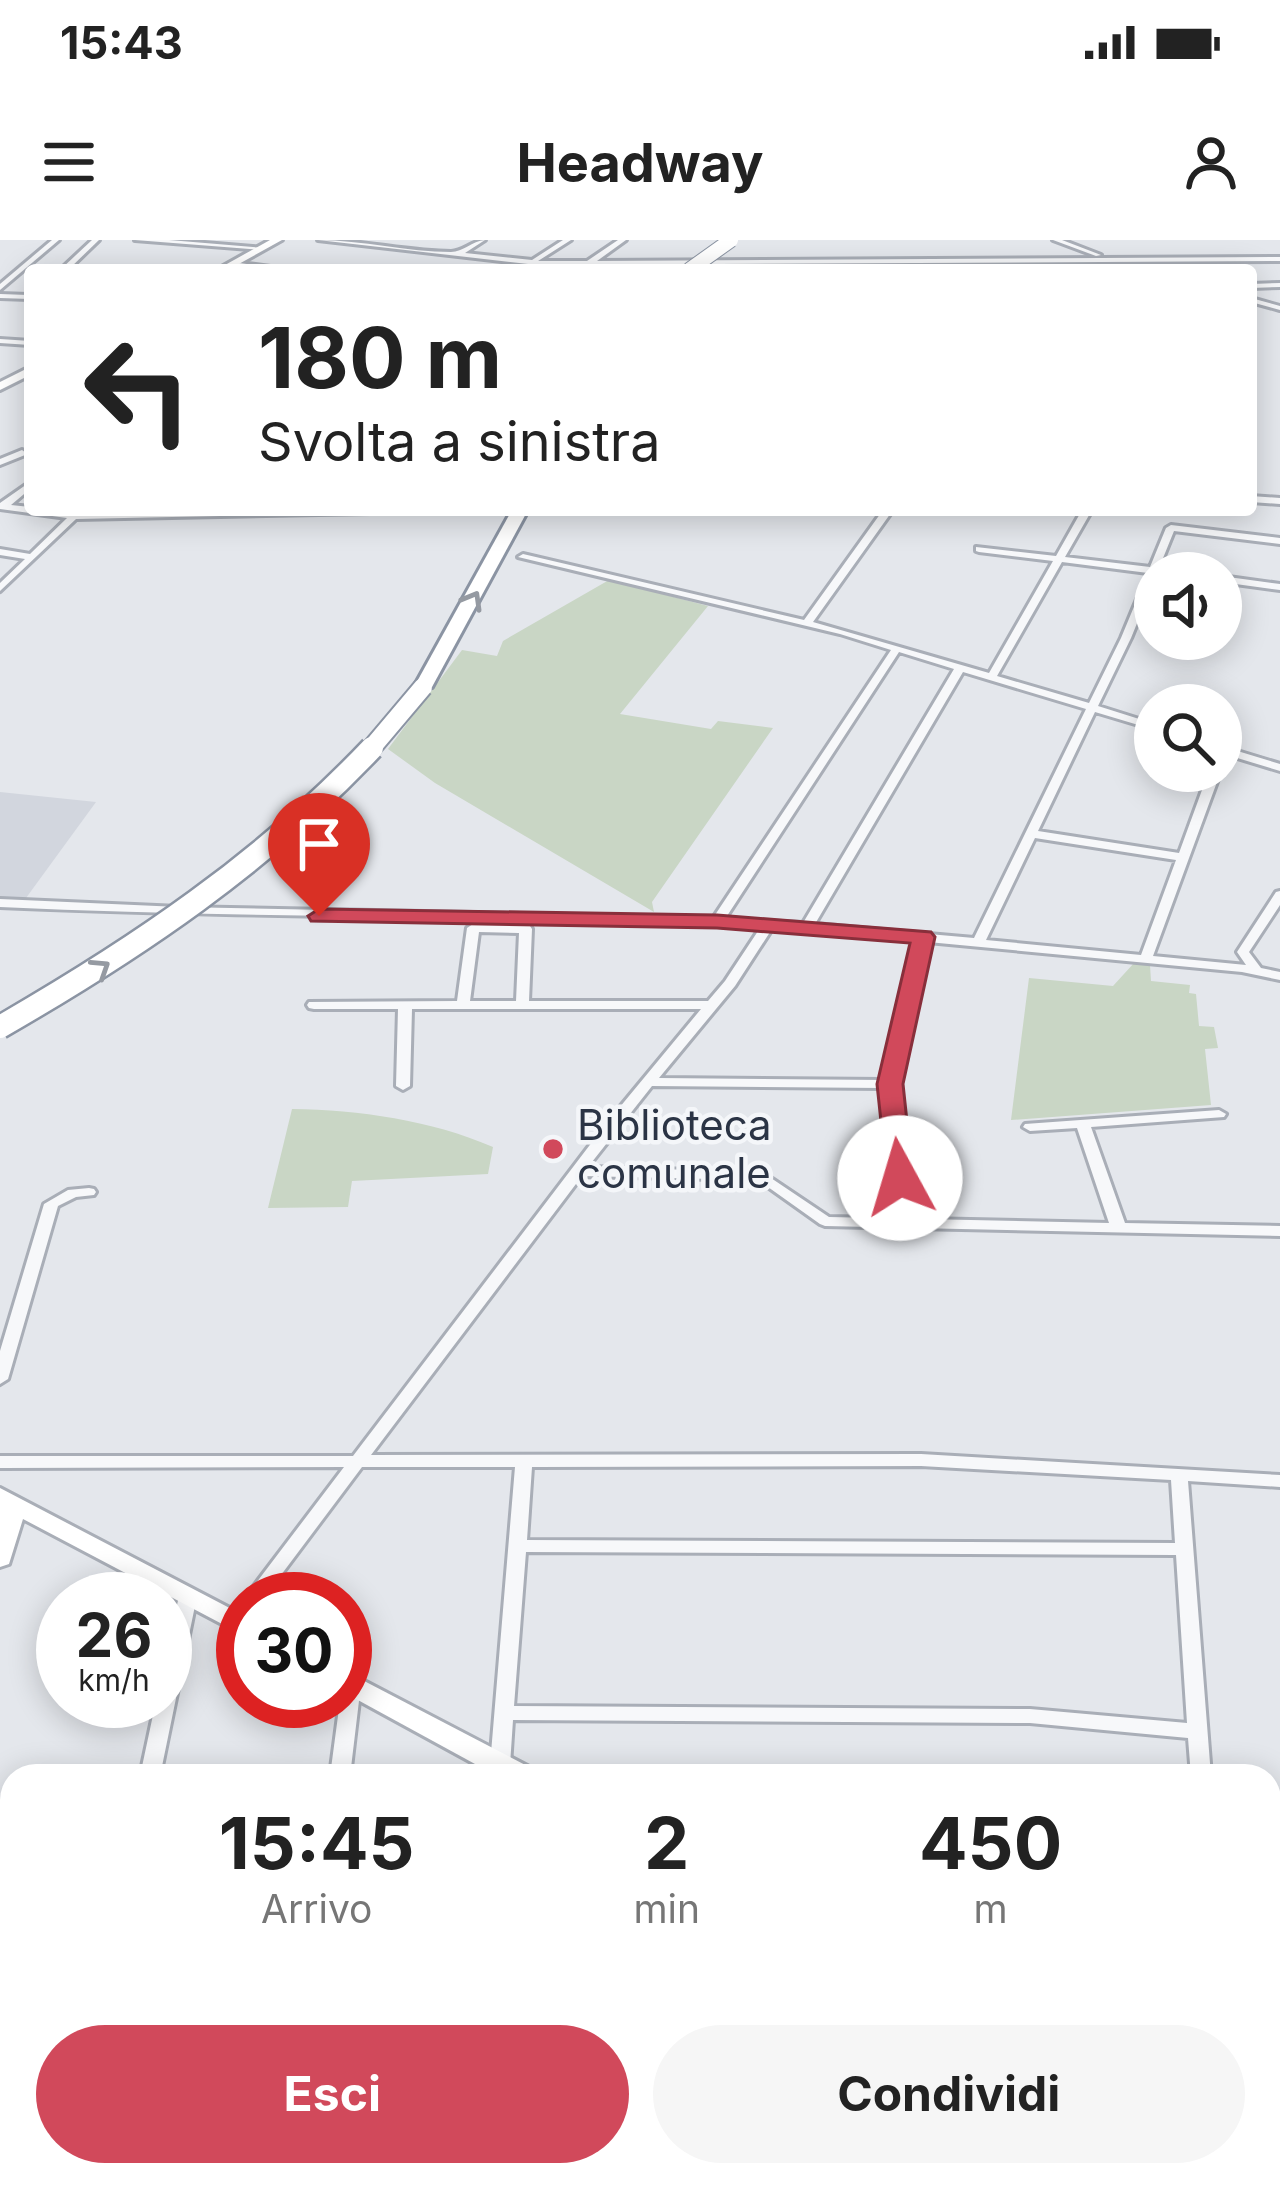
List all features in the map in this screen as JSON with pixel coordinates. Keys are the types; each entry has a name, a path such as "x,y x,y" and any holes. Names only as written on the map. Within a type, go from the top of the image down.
{"highway":[{"path":"697,264 731,240"},
{"path":"0,1027 128,951 281,842 340,787 423,687 517,516"}],"street":[{"path":"30,264 56,240"},
{"path":"70,264 96,240"},
{"path":"138,240 261,248"},
{"path":"232,264 277,240"},
{"path":"322,240 520,262 797,264"},
{"path":"398,249 413,240"},
{"path":"458,255 482,240"},
{"path":"532,262 568,240"},
{"path":"587,264 622,240"},
{"path":"1056,240 1127,264"},
{"path":"935,264 1280,259"},
{"path":"516,264 520,262"},
{"path":"0,292 24,270"},
{"path":"0,462 22,453"},
{"path":"0,588 74,516"},
{"path":"806,624 884,516"},
{"path":"992,676 1083,516"},
{"path":"1162,552 1171,528 1280,542"},
{"path":"979,549 1134,568"},
{"path":"0,552 33,557"},
{"path":"524,557 898,648 1134,721"},
{"path":"1242,582 1280,587"},
{"path":"979,942 1134,615"},
{"path":"717,922 898,648"},
{"path":"806,928 961,667"},
{"path":"1242,757 1280,767"},
{"path":"1146,958 1206,792"},
{"path":"1032,833 1180,857"},
{"path":"1256,970 1244,952 1280,895"},
{"path":"0,903 272,915 717,922 1146,958 1280,976"},
{"path":"274,1572 768,925"},
{"path":"463,1005 473,928 526,929 522,1005"},
{"path":"900,1178 890,1084 923,937"},
{"path":"314,1005 710,1005"},
{"path":"403,1086 405,1005"},
{"path":"646,1082 890,1084"},
{"path":"1030,1127 1219,1114"},
{"path":"1082,1123 1118,1226"},
{"path":"577,1171 762,1176 825,1221 1280,1231"},
{"path":"0,1379 51,1204 73,1192 89,1192"},
{"path":"509,1764 504,1713 524,1460"},
{"path":"0,1462 921,1460 1280,1480"},
{"path":"1179,1474 1201,1764"},
{"path":"0,1558 7,1500 143,1572"},
{"path":"519,1546 1186,1549"},
{"path":"372,1695 499,1764"},
{"path":"504,1713 1030,1716 1198,1731"},
{"path":"153,1764 160,1728"},
{"path":"341,1764 344,1728"}],"shaded area":[{"path":"0,792 96,802 26,898 0,897"}],"green space":[{"path":"609,580 708,606 620,714 711,729 718,721 773,728 652,902 654,912 435,783 388,749 462,650 497,656 503,641"},
{"path":"1134,963 1150,965 1151,981 1190,985 1189,993 1196,994 1199,1026 1214,1027 1218,1048 1205,1049 1211,1105 1011,1120 1029,978 1113,986"},
{"path":"292,1109 394,1118 445,1130 493,1147 488,1174 352,1181 348,1207 268,1208"}],"place":[{"name":"Biblioteca comunale","path":"553,1149"}],"route":[{"path":"319,916 717,922 923,937 890,1084 900,1178"}]}
